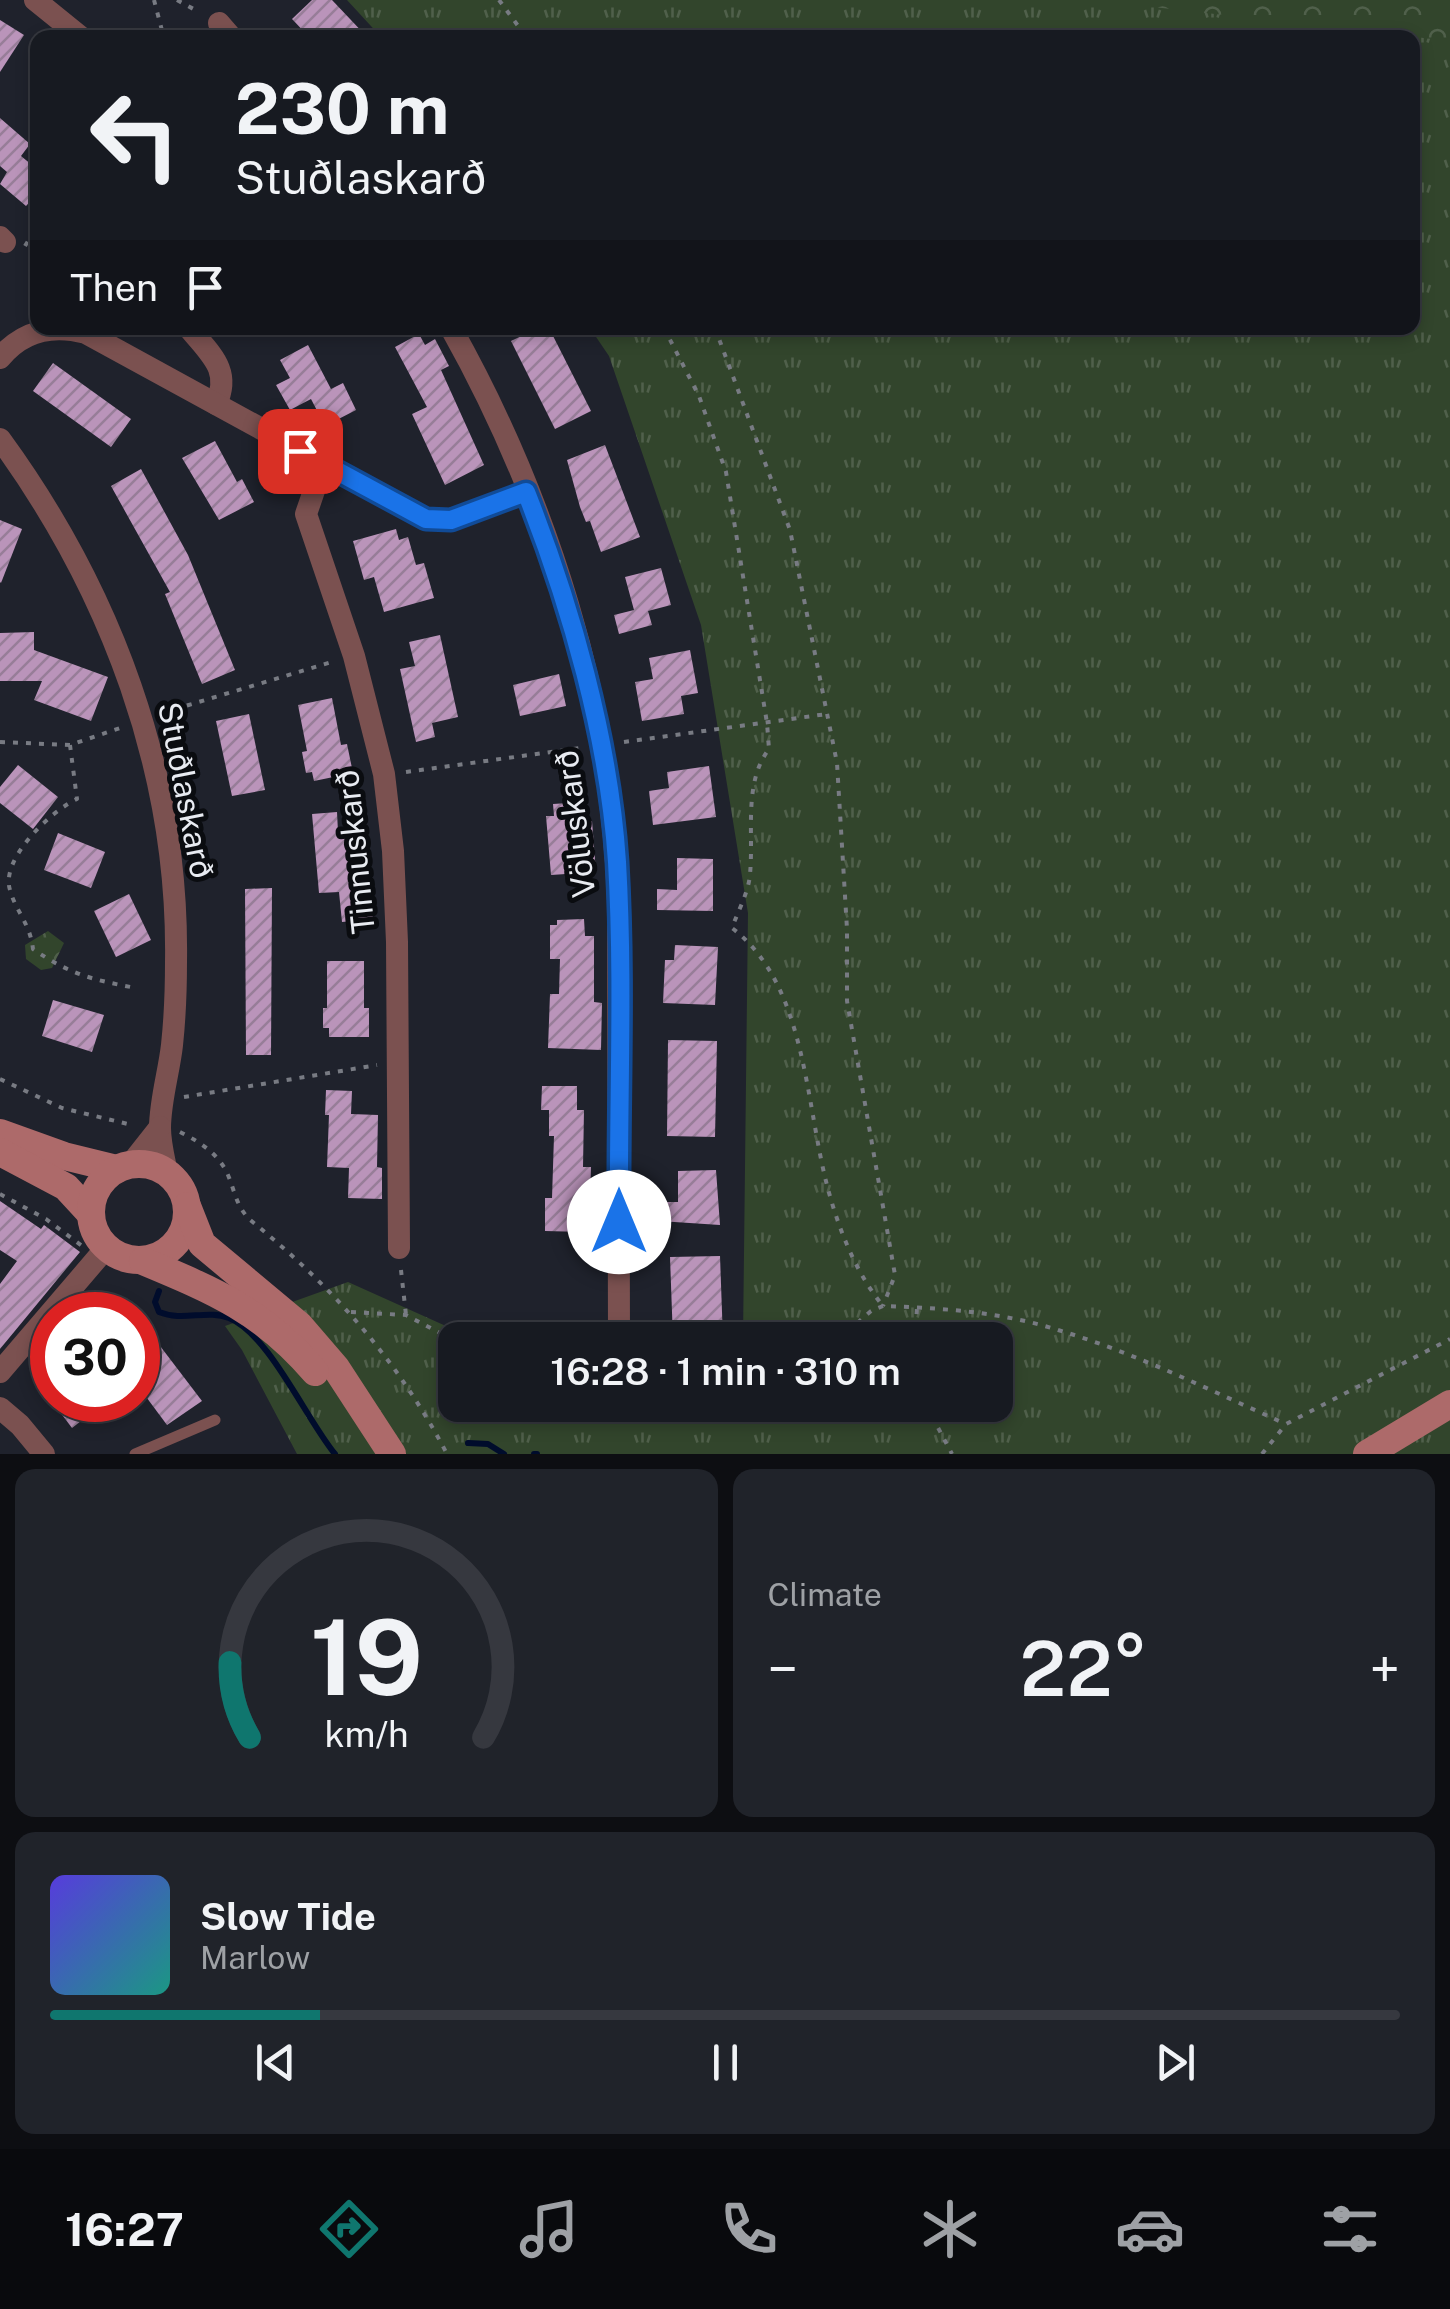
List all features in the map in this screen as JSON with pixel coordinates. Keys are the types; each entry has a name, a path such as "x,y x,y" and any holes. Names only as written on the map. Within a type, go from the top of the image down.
{"main road":[{"path":"0,1133 64,1156 124,1167 155,1167 167,1173 183,1193 202,1244 299,1326 336,1368 392,1454"},
{"path":"0,1152 66,1187 90,1213"},
{"path":"124,1167 97,1187 90,1213 102,1254 143,1260 170,1250 186,1222 187,1206"},
{"path":"143,1260 214,1290 255,1313 296,1350 332,1392 370,1454"},
{"path":"1367,1454 1450,1404"}],"street":[{"path":"34,0 72,30"},
{"path":"0,358 30,335"},
{"path":"86,335 426,519 439,521 475,513 526,492"},
{"path":"195,335 223,378 224,388 216,404"},
{"name":"Völuskarð","path":"455,335 507,438 562,587 599,746 616,858 619,1322"},
{"name":"Stuðlaskarð","path":"2,447 66,540 123,660 143,719 169,838 176,920 176,1000 165,1099 157,1127 124,1167"},
{"name":"Tinnuskarð","path":"328,467 316,485 306,514 364,692 384,774 393,852 398,942 399,1248"},
{"name":"Stuðlaskarð","path":"157,1127 167,1173"},
{"path":"0,1372 102,1254"},
{"path":"0,1408 44,1454"}],"lane":[{"path":"136,1454 215,1420"}],"path":[{"path":"154,0 162,30"},
{"path":"177,0 225,30"},
{"path":"191,0 193,9"},
{"path":"500,0 521,30"},
{"path":"668,335 699,396 726,472 767,723 768,749 756,766 750,877 732,928 762,955 785,999 830,1198 863,1282 883,1306"},
{"path":"718,335 790,530 837,763 847,929 847,1001 895,1275 883,1306"},
{"path":"0,742 70,746 143,719 312,668"},
{"path":"640,740 827,714"},
{"path":"70,746 77,799 54,814 19,852 8,872 10,890 31,930 34,949 62,968 90,980 136,988"},
{"path":"431,769 576,748"},
{"path":"165,1099 359,1066"},
{"path":"0,1079 62,1108 157,1127 212,1152 227,1172 238,1206 350,1312 391,1363 446,1454"},
{"path":"0,1194 102,1254"},
{"path":"399,1248 406,1315"},
{"path":"858,1322 883,1306 917,1307 1055,1328 1099,1343 1286,1424"},
{"path":"916,1322 917,1307"},
{"path":"350,1312 406,1315 438,1332"},
{"path":"1262,1454 1286,1424 1450,1339"},
{"path":"935,1422 952,1454"}],"green space":[{"path":"347,0 1450,0 1450,1454 297,1454 242,1350 225,1326 348,1282 438,1322 438,1422 1013,1422 1013,1322 743,1322 748,913 701,625 609,356 595,335 1420,335 1420,30 375,30"},
{"path":"1092,0 1450,0 1450,41 1420,38 1420,30 1354,30"},
{"path":"48,931 64,943 52,968 41,970 26,959 25,945"}],"building":[{"path":"312,0 332,0 360,30 302,30 292,19"},
{"path":"0,20 24,35 0,72"},
{"path":"0,118 30,144 21,156 30,163 30,202 26,206 0,184 7,172 0,166"},
{"path":"417,335 425,345 435,339 449,366 441,370 484,465 445,485 412,414 427,407 395,347"},
{"path":"523,335 553,335 591,411 555,429 511,341"},
{"path":"308,345 331,389 343,383 356,410 325,426 311,399 290,410 276,385 290,378 280,360"},
{"path":"53,363 131,419 111,447 33,391"},
{"path":"215,441 237,482 242,479 254,502 219,520 182,458"},
{"path":"605,445 640,537 601,552 590,521 586,522 580,507 567,460"},
{"path":"141,469 188,555 235,670 202,684 165,594 170,592 111,486"},
{"path":"0,520 22,529 1,583 0,582"},
{"path":"396,529 399,540 408,537 416,565 424,563 434,598 384,612 374,577 364,580 353,541"},
{"path":"661,568 671,605 648,611 652,625 619,634 614,615 634,610 625,577"},
{"path":"34,632 34,650 108,677 91,721 34,700 42,681 0,681 0,633"},
{"path":"440,635 458,717 432,723 435,737 416,742 400,669 415,666 409,642"},
{"path":"690,650 698,693 681,696 684,714 642,721 635,682 653,679 649,658"},
{"path":"559,674 566,706 520,716 513,685"},
{"path":"332,698 341,745 347,744 353,773 314,781 312,772 306,773 302,752 307,751 298,705"},
{"path":"249,714 265,790 232,796 216,721"},
{"path":"18,765 58,797 33,829 0,803 0,787"},
{"path":"709,766 716,817 653,825 649,791 669,788 667,772"},
{"path":"583,802 585,821 592,821 596,872 551,875 546,816 554,816 553,804"},
{"path":"337,812 338,832 367,830 373,919 342,922 339,892 319,893 312,814"},
{"path":"58,833 105,852 91,888 44,870"},
{"path":"677,858 713,859 713,911 657,910 657,889 677,890"},
{"path":"272,888 271,1055 246,1055 245,889"},
{"path":"129,894 151,940 116,957 94,911"},
{"path":"584,919 585,936 594,936 594,1002 602,1003 601,1050 548,1048 550,994 559,994 560,959 550,959 550,925 557,925 557,920"},
{"path":"675,945 718,947 715,1005 663,1003 665,960 674,960"},
{"path":"327,961 364,961 364,1008 369,1008 369,1037 329,1037 329,1028 323,1028"},
{"path":"53,1000 104,1015 92,1052 42,1036"},
{"path":"668,1040 717,1041 715,1137 667,1136"},
{"path":"542,1086 577,1086 577,1110 584,1110 583,1167 591,1167 590,1199 584,1199 584,1232 545,1231 545,1198 552,1198 554,1136 549,1136 549,1110 541,1110"},
{"path":"326,1090 352,1091 351,1114 378,1115 377,1167 382,1168 382,1199 348,1198 349,1168 327,1167"},
{"path":"716,1170 720,1225 659,1221 659,1202 678,1202 678,1171"},
{"path":"0,1201 41,1229 44,1225 80,1252 47,1292 30,1292 30,1313 0,1349 0,1284 17,1261 0,1250"},
{"path":"720,1256 722,1322 672,1322 670,1257"},
{"path":"160,1346 202,1401 167,1425 160,1416"}],"waterway":[{"path":"159,1291 155,1302 159,1312 221,1316 244,1327 272,1359 335,1454"},
{"path":"468,1443 488,1444 504,1454"}],"route":[{"path":"300,451 426,519 451,520 526,492 562,587 585,678 616,858 619,1222"}]}
